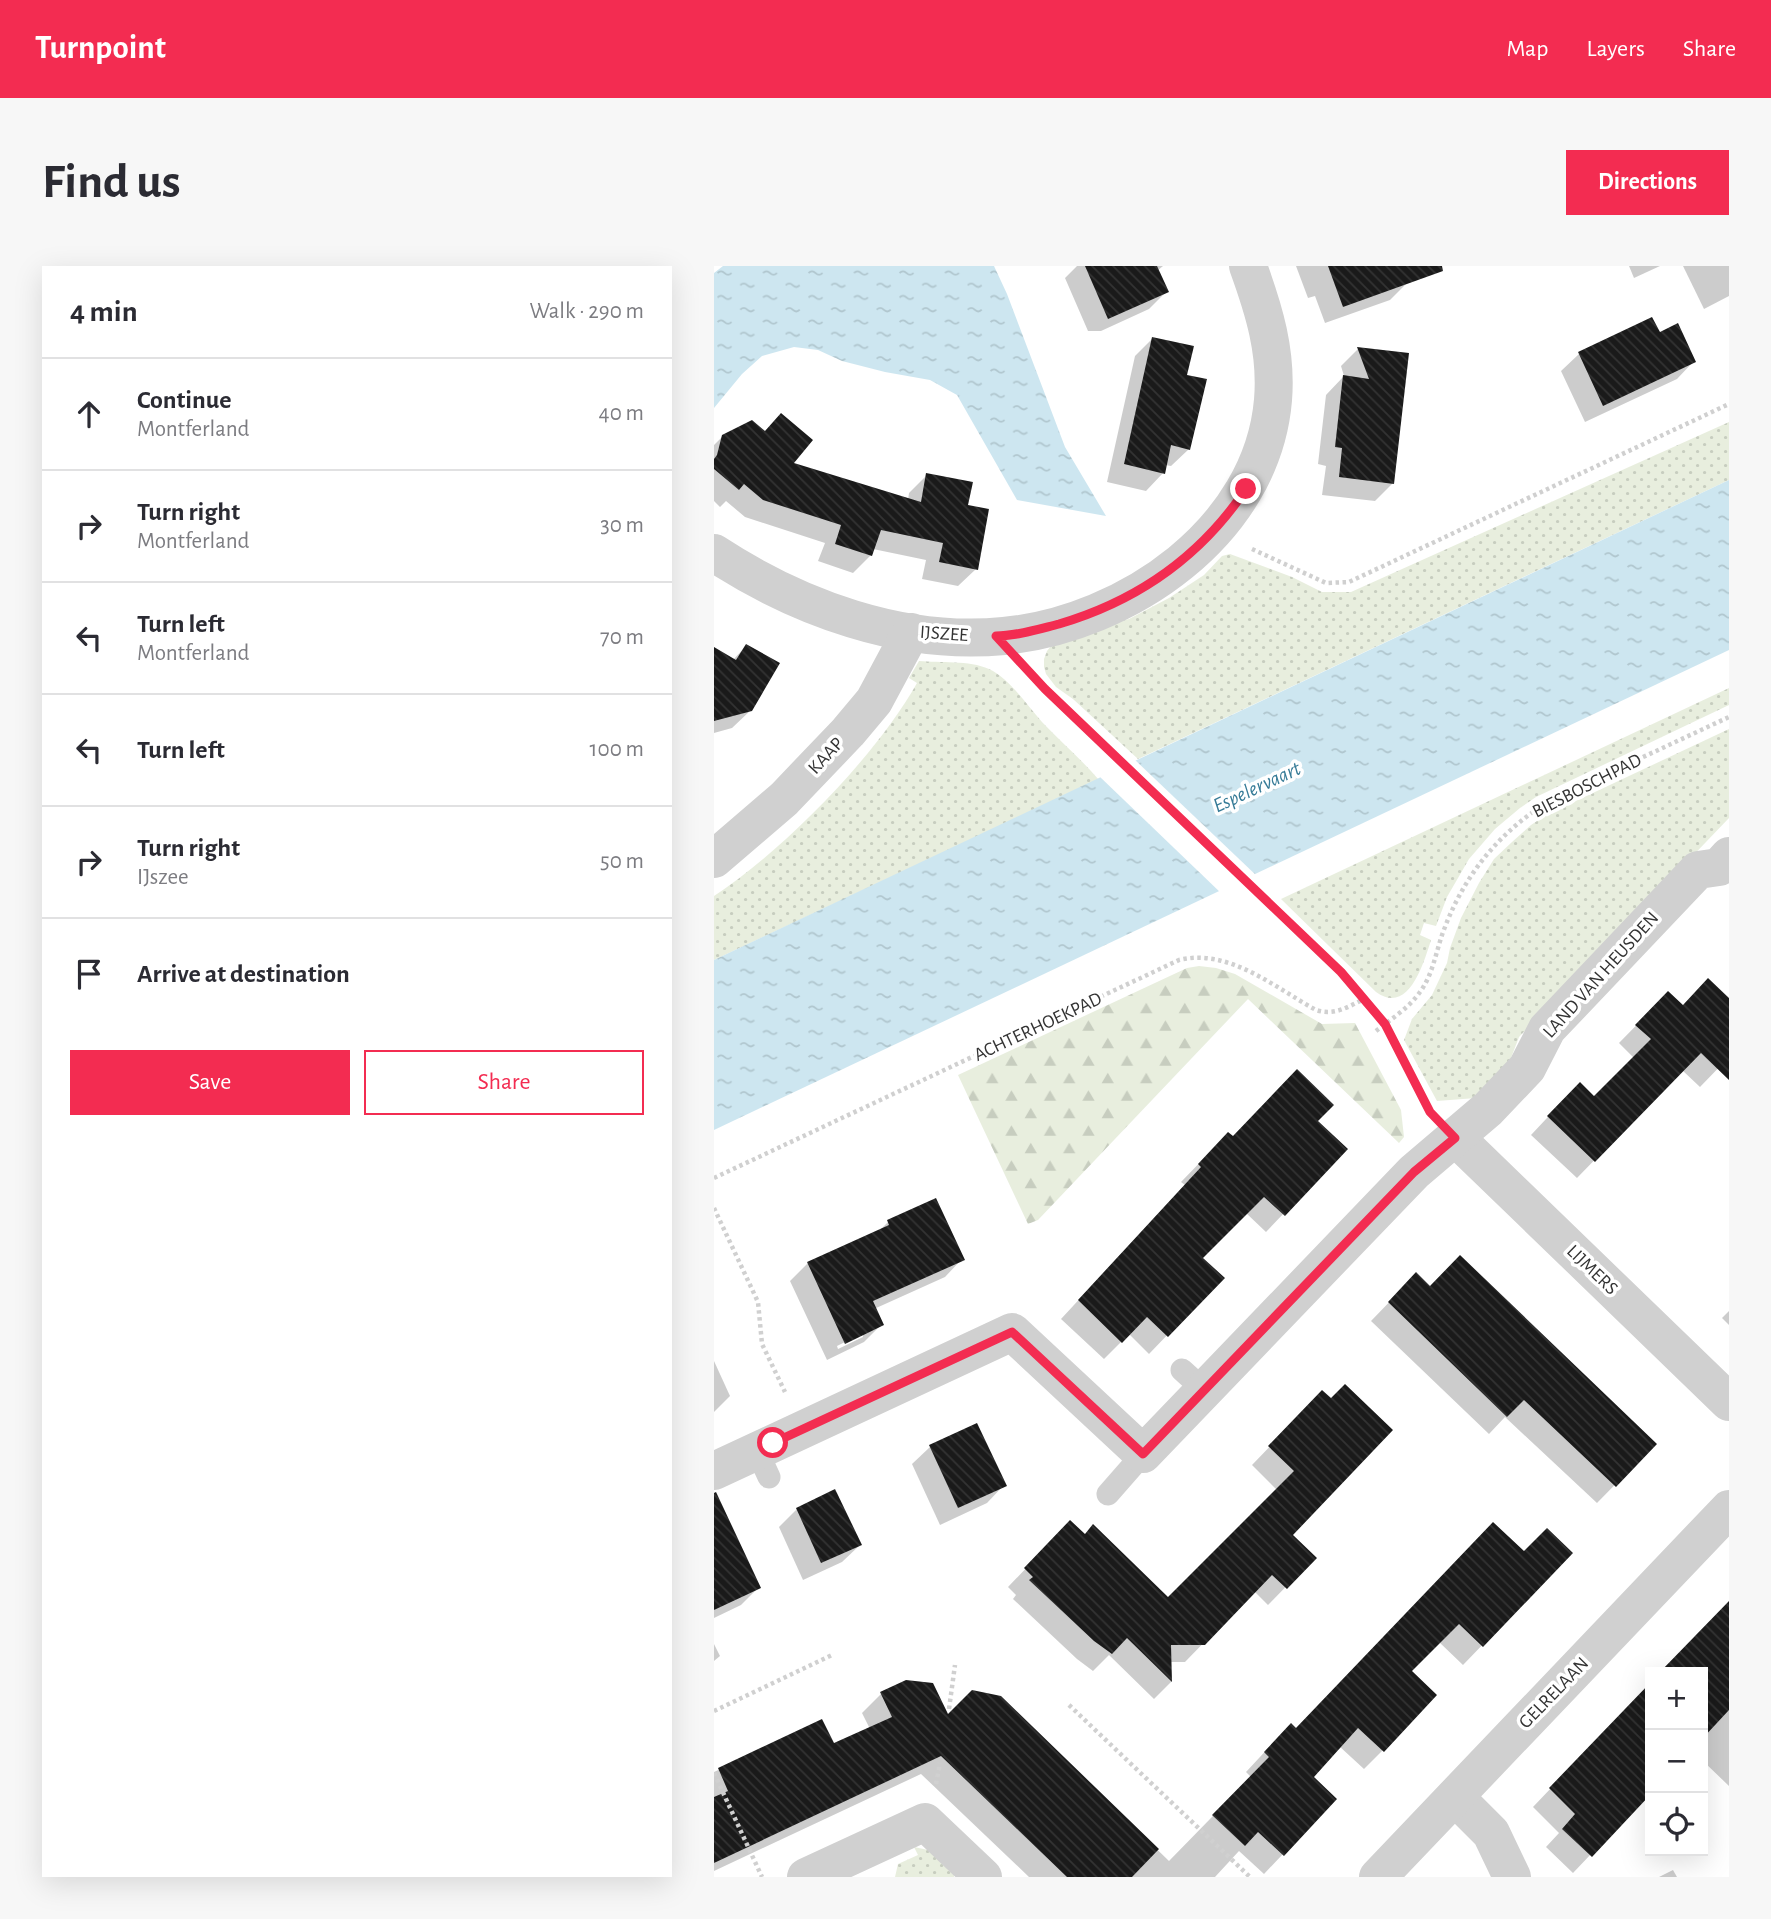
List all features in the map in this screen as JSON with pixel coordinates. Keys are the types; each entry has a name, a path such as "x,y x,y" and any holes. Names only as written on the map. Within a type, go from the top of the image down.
{"street":[{"name":"IJSZEE","path":"714,553 751,576 800,600 859,620 911,632 945,636 996,636 1043,628 1075,619 1125,599 1187,558 1235,506 1256,470 1273,400 1272,359 1268,323 1248,266"},
{"name":"KAAP","path":"714,859 784,799 848,732 874,701 911,632"},
{"name":"LAND VAN HEUSDEN","path":"1143,1454 1193,1380 1414,1172 1488,1110 1527,1068 1547,1029 1698,870 1718,867 1729,856"},
{"name":"LIJMERS","path":"1455,1138 1729,1402"},
{"path":"714,1471 763,1464 1012,1332 1143,1454"},
{"name":"GELRELAAN","path":"1378,1877 1729,1509"},
{"path":"1455,1797 1491,1833 1512,1877"},
{"path":"806,1877 925,1822 982,1877"}],"lane":[{"path":"1108,1494 1143,1454"}],"path":[{"path":"1219,526 1241,544 1326,583 1349,582 1729,404"},
{"path":"996,636 1106,749 1341,972 1385,1024 1430,1112 1455,1138"},
{"name":"BIESBOSCHPAD","path":"1376,1031 1420,993 1460,892 1475,868 1506,833 1534,810 1553,799 1729,717"},
{"name":"ACHTERHOEKPAD","path":"714,1178 1179,960 1220,958 1327,1013 1341,1010 1364,999"},
{"path":"1311,1007 1317,1000"},
{"path":"714,1208 758,1302 762,1344 786,1393"},
{"path":"714,1710 834,1654"},
{"path":"949,1709 955,1665"},
{"path":"1069,1705 1250,1877"},
{"path":"714,1773 762,1877"}],"green space":[{"path":"1729,422 1729,480 1138,759 1073,699 1056,687 1046,674 1044,659 1051,646 1085,631 1129,619 1169,598 1204,575 1222,556 1230,554 1292,577 1322,592 1351,592"},
{"path":"919,661 973,664 997,673 1099,780 714,960 714,896 741,877 798,828 853,770 878,741 917,683 909,678"},
{"path":"1729,688 1729,705 1536,797 1495,829 1469,859 1447,897 1436,926 1424,923 1420,935 1431,940 1424,961 1413,983 1398,997 1388,998 1376,992 1281,899"},
{"path":"1729,729 1729,818 1519,1037 1509,1063 1476,1098 1437,1101 1404,1040 1412,1019 1432,995 1447,963 1461,918 1494,859 1546,815"},
{"path":"1199,966 1235,974 1322,1024 1355,1023 1401,1110 1404,1137 1399,1143 1248,999 1038,1220 1028,1224 958,1075 1187,968"},
{"path":"914,1847 933,1851 954,1868 954,1877 895,1877 898,1864 918,1855"}],"water":[{"path":"723,266 994,266 1065,447 1106,516 1017,500 957,395 930,380 885,372 842,361 818,350 794,347 762,356 742,374 714,408 714,273"},
{"name":"Espelervaart","path":"1729,480 1729,650 714,1130 714,960"}],"pier":[{"path":"1133,758 1258,877 1223,895 1099,776"}],"building":[{"path":"1085,266 1157,266 1169,292 1108,319"},
{"path":"1328,266 1442,266 1443,271 1343,307"},
{"path":"1652,317 1660,332 1678,323 1696,362 1603,406 1578,352"},
{"path":"1152,337 1194,346 1187,375 1207,379 1190,450 1171,445 1165,474 1124,464"},
{"path":"1357,347 1409,353 1394,484 1339,477 1342,448 1335,447 1343,375 1369,379"},
{"path":"781,413 813,440 794,463 921,502 926,473 973,482 968,505 989,509 978,570 939,562 943,543 881,530 872,556 835,544 841,525 763,500 744,484 739,490 714,469 714,459 722,435 752,420 765,431"},
{"path":"746,644 780,663 752,711 714,721 714,647 736,660"},
{"path":"1708,978 1729,998 1729,1080 1701,1053 1595,1162 1547,1116 1580,1082 1594,1096 1651,1039 1635,1025 1668,991 1683,1005"},
{"path":"1297,1069 1334,1105 1318,1121 1348,1149 1285,1216 1264,1197 1203,1258 1225,1278 1168,1337 1147,1317 1122,1343 1078,1300 1201,1167 1198,1164 1228,1132 1233,1136"},
{"path":"936,1198 965,1260 873,1301 884,1325 845,1344 807,1262 889,1225 887,1220"},
{"path":"1460,1255 1657,1444 1616,1487 1524,1400 1507,1417 1388,1302 1416,1272 1430,1286"},
{"path":"1345,1384 1393,1430 1293,1535 1317,1558 1287,1589 1272,1575 1205,1645 1171,1645 1172,1682 1127,1638 1112,1654 1094,1641 1029,1580 1033,1577 1024,1568 1070,1520 1085,1534 1093,1524 1168,1597 1294,1471 1268,1446 1322,1390 1331,1398"},
{"path":"977,1423 1007,1486 958,1508 929,1445"},
{"path":"835,1489 862,1545 821,1563 796,1508"},
{"path":"716,1492 761,1588 714,1610 714,1493"},
{"path":"1493,1522 1524,1551 1547,1528 1573,1553 1483,1647 1459,1624 1412,1671 1437,1695 1384,1752 1358,1728 1314,1777 1337,1799 1284,1856 1258,1832 1245,1846 1212,1815 1269,1757 1264,1752 1291,1723 1296,1728"},
{"path":"1729,1601 1729,1710 1708,1733 1708,1667 1665,1667"},
{"path":"906,1680 933,1683 948,1714 972,1690 1001,1696 1159,1849 1132,1877 1067,1877 941,1756 714,1863 714,1797 728,1791 718,1768 822,1719 834,1743 892,1717 880,1692"},
{"path":"1645,1688 1645,1800 1592,1857 1562,1829 1575,1814 1549,1788"}],"route":[{"path":"773,1443 1012,1332 1143,1454 1414,1172 1455,1138 1430,1112 1385,1024 1341,972 1045,689 996,636 1075,619 1125,599 1187,558 1219,526 1246,489"}]}
